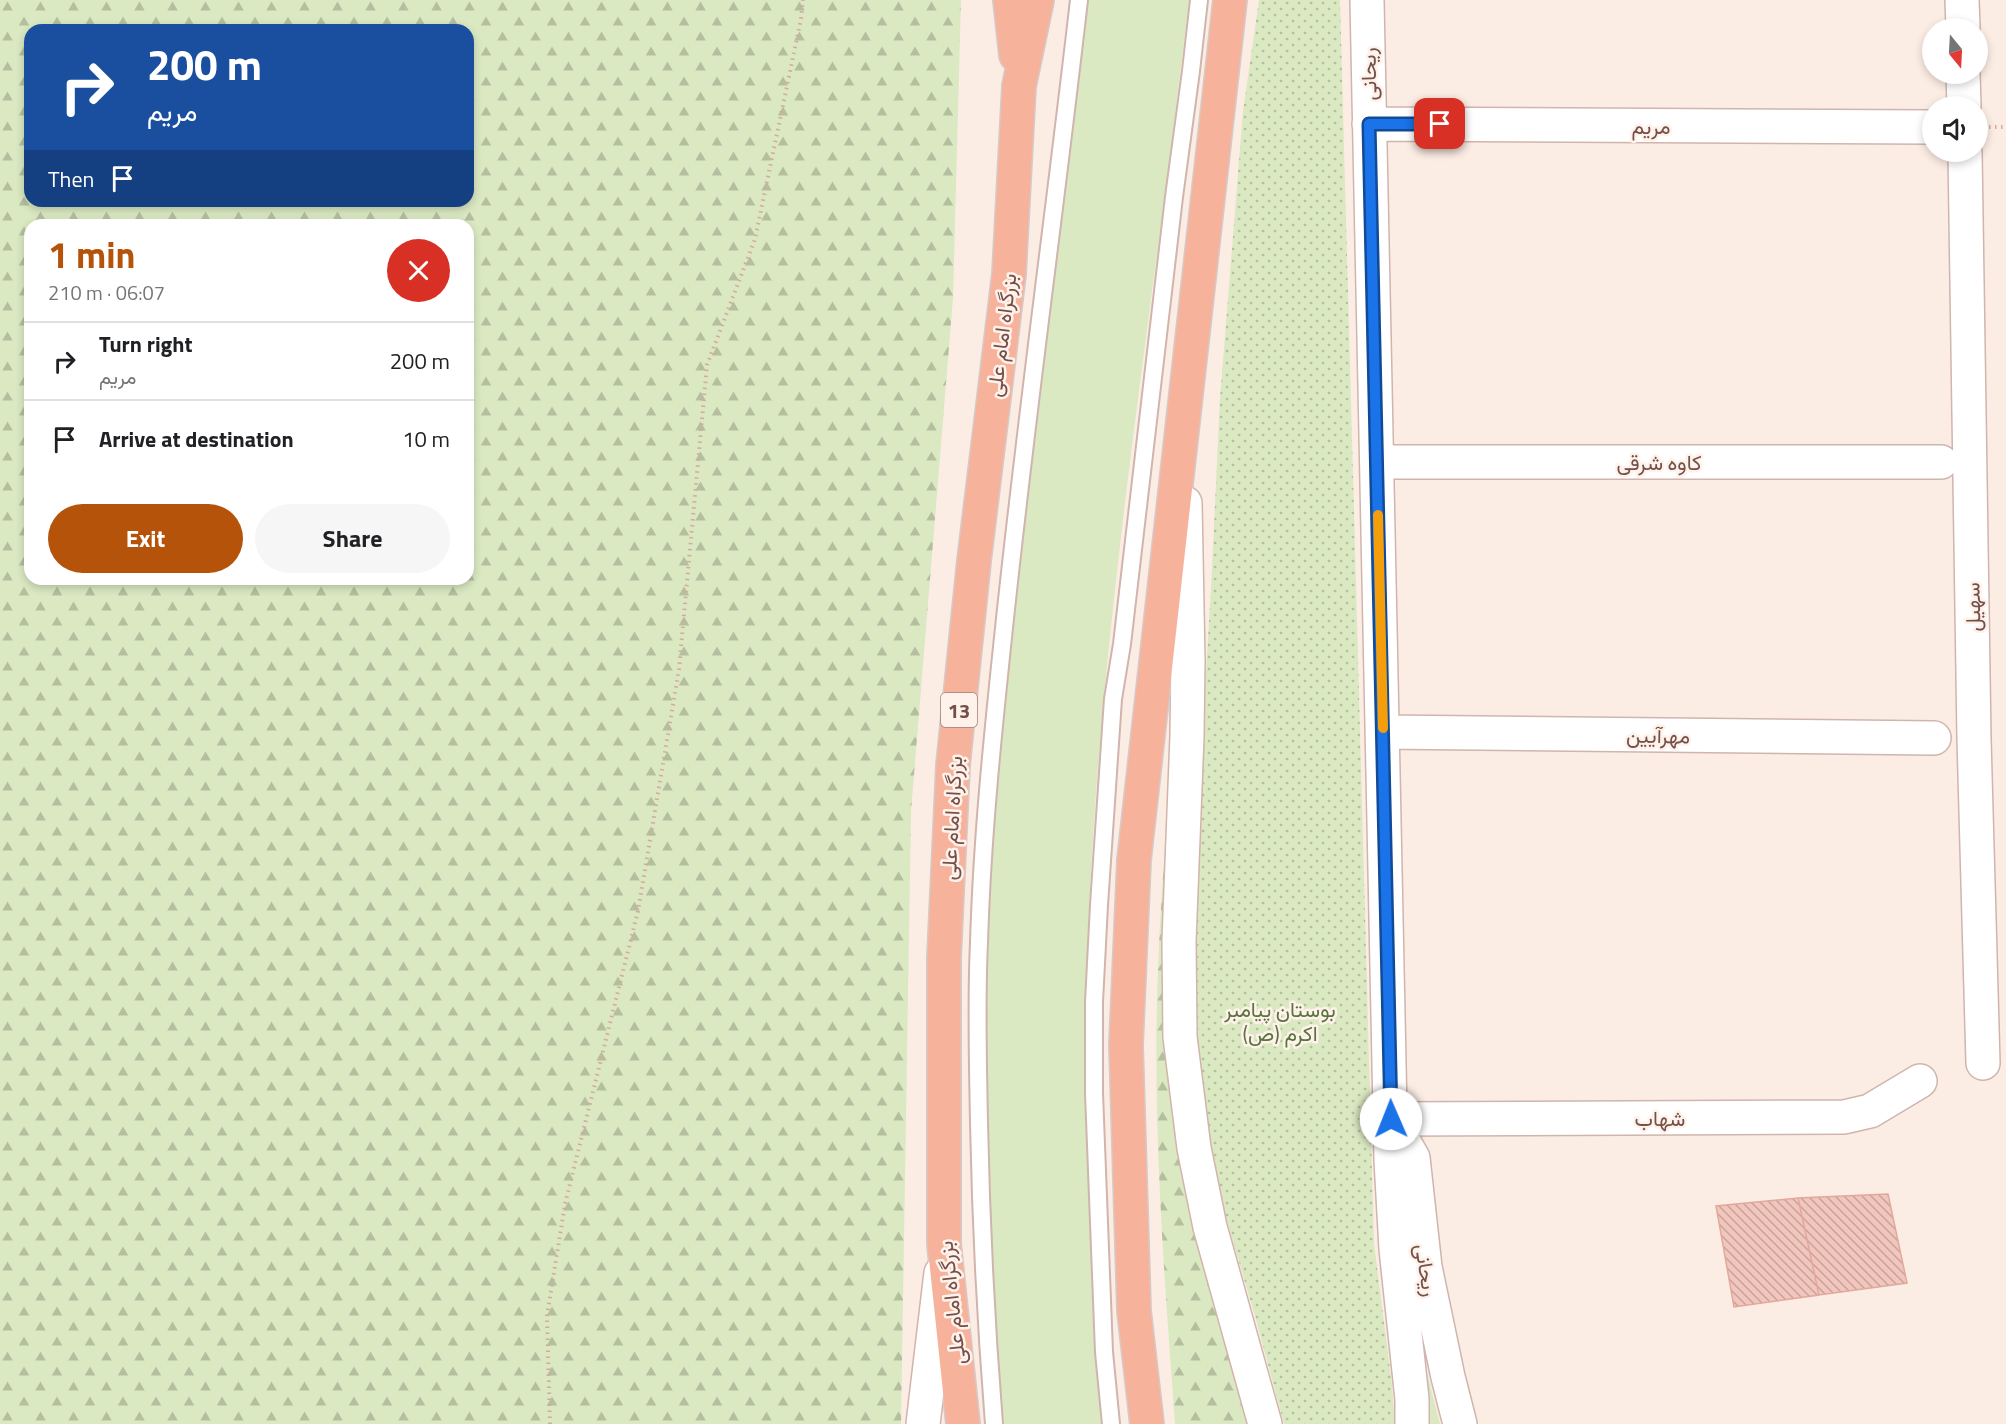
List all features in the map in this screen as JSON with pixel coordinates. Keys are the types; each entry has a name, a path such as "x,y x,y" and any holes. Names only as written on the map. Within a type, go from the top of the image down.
{"highway":[{"path":"1010,0 1019,86"},
{"name":"بزرگراه امام علی","path":"963,1424 944,1245 944,957 953,765 974,561 1010,274 1019,86 1037,0"},
{"path":"1147,1424 1134,1311 1126,1045 1134,860 1230,0"}],"street":[{"name":"ریحانی","path":"1367,0 1391,1119 1396,1249 1412,1399 1412,1424"},
{"path":"1962,0 1963,18"},
{"name":"مریم","path":"1369,124 1922,127"},
{"name":"سهیل","path":"1965,162 1974,739 1983,1063"},
{"path":"1184,403 1187,682 1179,941 1180,1037 1194,1148 1210,1227 1265,1424"},
{"name":"کاوه شرقی","path":"1377,462 1941,462"},
{"name":"مهرآیین","path":"1383,732 1934,738"},
{"name":"شهاب","path":"1391,1119 1844,1117 1870,1111 1920,1082"},
{"name":"ریحانی","path":"1391,1119 1413,1158 1425,1267 1460,1424"},
{"path":"923,1424 944,1245"}],"lane":[{"path":"994,1424 988,1354 981,1198 978,1056 979,932 992,736 1021,460 1079,0"},
{"path":"1111,1424 1104,1352 1094,1093 1094,1002 1098,905 1113,699 1122,644 1198,0"}],"path":[{"path":"550,1424 548,1316 565,1204 638,910 680,669 707,365 755,239 803,0"}],"green space":[{"path":"0,0 961,0 953,298 911,812 901,1424 0,1424"},
{"path":"1086,0 1189,0 1117,570 1096,799 1089,914 1086,1105 1090,1233 1101,1424 1001,1424 990,1246 985,1091 985,946 1002,701"},
{"name":"بوستان پیامبر اکرم (ص)","path":"1259,0 1340,0 1374,1243 1395,1424 1284,1424 1210,1164 1192,1026 1197,817 1220,398 1243,111"},
{"path":"1174,720 1186,1173 1248,1424 1175,1424 1160,1197 1157,1083 1159,939"},
{"path":"1423,1357 1440,1424 1426,1424"}],"building":[{"path":"1888,1194 1907,1283 1819,1295 1798,1198"},
{"path":"1798,1198 1819,1295 1734,1307 1716,1206"}],"slow traffic":[{"path":"1378,515 1383,728"}],"route":[{"path":"1391,1119 1369,124 1440,124"}]}
